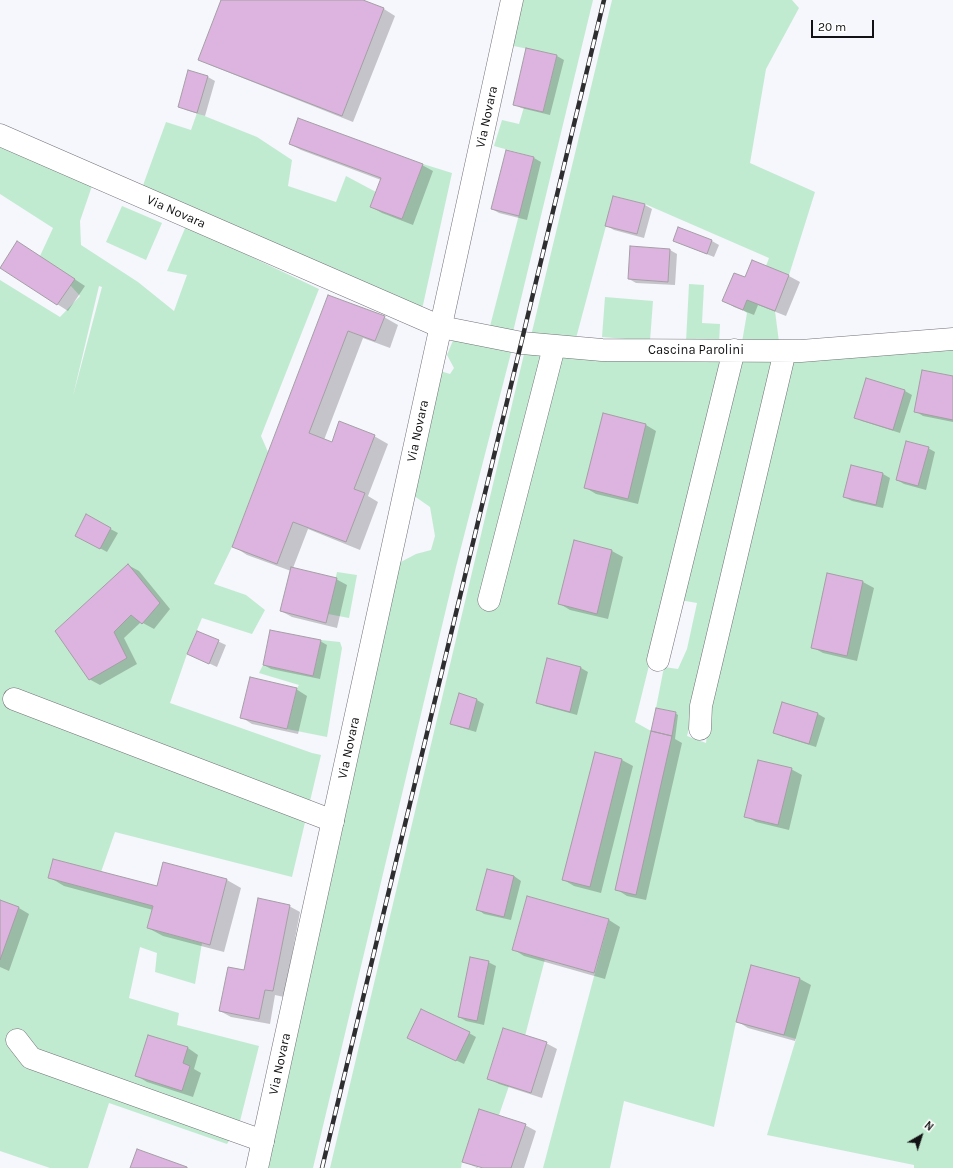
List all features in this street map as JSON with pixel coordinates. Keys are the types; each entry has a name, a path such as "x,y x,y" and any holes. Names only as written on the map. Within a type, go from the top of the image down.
{"street":[{"name":"Via Novara","path":"257,1168 512,0"},
{"name":"Via Novara","path":"0,135 441,327"},
{"name":"Cascina Parolini","path":"441,327 522,344 602,350 801,351 953,339"},
{"path":"489,600 554,347"},
{"path":"658,660 734,350"},
{"path":"700,729 701,706 785,351"},
{"path":"14,699 333,821"},
{"path":"17,1040 31,1058 263,1141"}],"green space":[{"path":"519,0 593,0 512,336 489,330 534,157 494,146 502,120 519,124 524,107 543,112 557,55 509,45"},
{"path":"612,0 792,0 799,8 766,69 750,163 815,192 789,275 775,311 779,342 742,342 747,313 722,301 734,273 745,277 766,266 769,258 645,204 614,196 575,342 530,340"},
{"path":"197,113 257,137 292,160 288,186 336,202 346,176 376,192 370,207 402,219 423,164 452,173 423,305 419,310 142,188 166,122 191,130"},
{"path":"0,147 92,186 80,221 81,245 138,282 174,311 187,275 167,271 186,226 319,289 261,436 268,452 232,547 214,584 246,595 265,610 252,634 202,618 187,654 170,703 321,755 292,877 115,832 101,872 53,859 48,878 153,906 147,928 202,943 195,984 155,972 157,953 140,947 129,998 179,1013 177,1025 259,1046 239,1125 227,1144 109,1103 88,1168 50,1168 0,1151 0,280 60,317 80,296 70,285 74,279 40,256 53,228 0,194","holes":["99,286 102,287 73,396"]},
{"path":"122,206 162,223 146,260 106,242"},
{"path":"689,284 704,285 702,323 720,324 719,344 686,342"},
{"path":"605,297 653,301 650,341 602,337"},
{"path":"454,338 512,349 456,567 313,1168 263,1168 397,564 416,554 431,550 435,536 430,507 410,493 437,370 450,374 454,368 447,355"},
{"path":"953,346 953,1168 914,1168 914,1165 767,1135 796,1039 736,1022 714,1127 624,1101 610,1168 543,1168 609,920 527,896 512,950 545,959 525,1036 503,1028 487,1078 509,1086 499,1115 462,1162 461,1168 330,1168 525,350 725,359 635,722 651,731 672,736 676,712 656,708 664,667 678,669 687,649 697,603 680,600 738,359 777,360 703,675 687,736 706,743 710,706 790,358"},
{"path":"337,572 357,575 349,618 328,614"},
{"path":"321,640 340,642 342,648 327,737 287,729 299,685 259,673 263,665 313,676"}],"building":[{"path":"221,0 363,0 384,8 342,116 198,60"},
{"path":"526,48 557,55 543,112 513,105"},
{"path":"188,70 208,76 197,113 178,107"},
{"path":"298,118 423,164 402,219 370,207 381,178 289,144"},
{"path":"506,150 534,157 519,216 491,209"},
{"path":"613,196 645,204 637,234 605,226"},
{"path":"678,227 712,240 707,254 673,241"},
{"path":"17,241 75,279 57,305 0,268"},
{"path":"630,246 670,249 668,282 628,279"},
{"path":"752,260 789,275 775,311 747,300 743,310 722,301 734,273 745,277"},
{"path":"328,295 385,316 375,341 348,331 309,433 332,442 339,421 375,435 354,489 365,493 346,542 293,522 277,564 232,547"},
{"path":"922,370 953,376 953,420 914,412"},
{"path":"866,378 905,390 893,430 854,418"},
{"path":"603,413 646,424 628,499 584,488"},
{"path":"906,441 929,447 918,486 896,480"},
{"path":"851,465 883,473 876,505 843,497"},
{"path":"86,514 111,528 100,549 75,536"},
{"path":"574,540 612,550 597,614 558,604"},
{"path":"128,564 160,603 142,624 131,615 114,632 127,658 89,680 55,631"},
{"path":"291,567 337,578 326,623 280,611"},
{"path":"827,573 863,581 847,656 811,648"},
{"path":"270,630 321,640 313,676 263,665"},
{"path":"197,631 219,640 209,664 187,654"},
{"path":"547,658 581,667 570,712 536,703"},
{"path":"250,677 297,688 287,729 240,718"},
{"path":"459,693 477,699 469,729 450,724"},
{"path":"782,702 818,713 809,744 773,733"},
{"path":"656,708 676,712 672,736 651,731"},
{"path":"651,731 672,736 636,895 615,890"},
{"path":"595,752 622,759 590,887 562,880"},
{"path":"758,760 792,768 778,825 744,817"},
{"path":"53,859 157,886 163,862 227,879 210,945 147,928 153,906 48,878"},
{"path":"487,869 514,876 504,917 476,910"},
{"path":"527,896 609,919 594,973 512,950"},
{"path":"258,898 290,905 273,991 265,990 259,1019 219,1011 228,967 244,970"},
{"path":"0,900 19,907 0,960"},
{"path":"470,957 489,961 477,1021 458,1017"},
{"path":"751,965 800,978 784,1035 736,1022"},
{"path":"421,1009 470,1032 456,1061 407,1038"},
{"path":"503,1028 547,1042 531,1093 487,1079"},
{"path":"148,1035 188,1047 183,1063 190,1066 182,1091 135,1076"},
{"path":"479,1109 526,1124 511,1168 483,1168 462,1162"},
{"path":"137,1149 187,1167 187,1168 130,1168"}],"railway":[{"path":"322,1168 604,0"}]}
